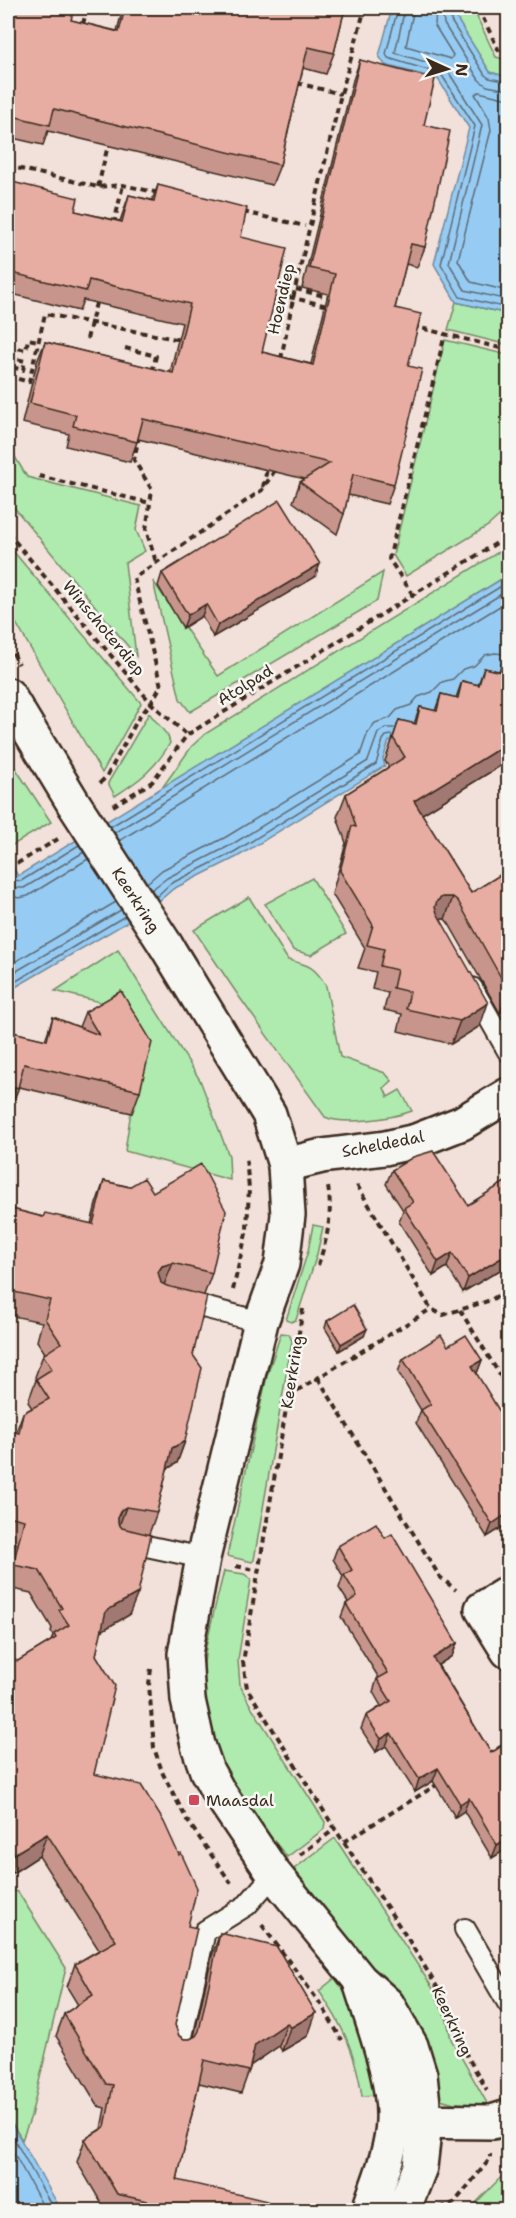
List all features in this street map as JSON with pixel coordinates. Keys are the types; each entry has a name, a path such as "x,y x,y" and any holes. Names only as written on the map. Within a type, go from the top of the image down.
{"street":[{"name":"Keerkring","path":"8,695 269,1114 285,1165 288,1215 282,1264 261,1322 203,1558 185,1654 188,1700 198,1745 207,1771 218,1791 274,1874 360,1980 387,2004 411,2046 420,2075 425,2123 420,2167 400,2211"},
{"name":"Scheldedal","path":"285,1165 416,1141 462,1123 508,1095"},
{"path":"495,1601 508,1651"},
{"name":"Keerkring","path":"360,1980 389,2085 393,2121 386,2159 369,2211"},
{"path":"393,2121 425,2123 500,2120"}],"lane":[{"path":"462,970 508,1051"},
{"path":"162,1297 261,1322"},
{"path":"121,1541 203,1558"},
{"path":"179,2050 205,1931 247,1905 274,1874"},
{"path":"465,1929 508,2003"}],"path":[{"path":"83,24 87,8"},
{"name":"Hoendiep","path":"290,362 280,359 341,94 364,8"},
{"path":"484,8 482,16 500,53 508,55"},
{"path":"296,83 341,94"},
{"path":"98,187 109,141"},
{"path":"8,166 98,187 123,185 169,195"},
{"path":"113,229 123,185"},
{"path":"237,211 305,226"},
{"path":"295,289 342,301"},
{"path":"87,339 98,295"},
{"path":"289,297 332,307"},
{"path":"8,376 29,382 45,314 186,341"},
{"path":"410,325 508,350"},
{"path":"413,595 389,559 445,334"},
{"path":"8,346 26,350 28,339 38,341"},
{"path":"125,348 156,356 152,377"},
{"path":"8,357 25,361 23,370 8,366"},
{"path":"274,362 284,364"},
{"path":"141,429 134,460 152,490 146,530 156,562"},
{"path":"262,490 270,457"},
{"path":"107,776 139,717 152,703 161,686 134,578 262,490 276,470 279,459"},
{"path":"39,476 150,502"},
{"name":"Winschoterdiep","path":"8,533 152,703 187,735"},
{"name":"Atolpad","path":"111,807 153,782 187,735 508,536"},
{"path":"8,869 60,838"},
{"path":"316,1269 327,1239 330,1155"},
{"path":"330,1155 431,1309 443,1315 460,1311 491,1300 508,1289"},
{"name":"Keerkring","path":"305,1300 243,1662 244,1676 247,1688 437,1987 459,2042 489,2094 500,2120 490,2159 454,2203 434,2211"},
{"path":"288,1397 431,1309"},
{"path":"460,1311 506,1385 505,1405 508,1411"},
{"path":"318,1378 440,1577 495,1601"},
{"path":"478,1759 508,1743"},
{"path":"344,1842 440,1783"},
{"path":"274,1874 335,1829"}],"green space":[{"path":"459,8 478,8 476,15 496,57 508,60 508,77 490,72 456,19"},
{"path":"456,302 508,314 508,345 448,330"},
{"path":"445,340 508,355 508,508 488,526 406,576 393,555"},
{"path":"8,423 9,447 27,477 141,506 136,530 145,551 125,563 136,656 8,500"},
{"path":"8,545 141,703 102,773 8,609"},
{"path":"508,546 508,575 162,788 192,746 205,734"},
{"path":"383,572 377,601 190,712 180,699 153,581 218,676"},
{"path":"149,713 168,736 170,743 159,760 146,773 115,796 108,783"},
{"path":"8,757 51,822 8,848"},
{"path":"312,878 346,934 311,955 293,950 265,904"},
{"path":"249,897 288,960 310,967 326,986 340,1057 385,1073 392,1081 384,1088 388,1097 400,1090 412,1111 356,1121 333,1120 325,1117 194,930"},
{"path":"118,950 200,1080 229,1156 230,1180 125,1151 140,1051 108,1004 55,991"},
{"path":"313,1225 323,1227 317,1254 296,1320 291,1322 286,1320 308,1251"},
{"path":"281,1333 289,1334 292,1341 252,1562 227,1556 267,1376"},
{"path":"224,1571 244,1574 251,1579 238,1660 240,1685 249,1703 325,1822 324,1829 287,1857 253,1814 225,1773 208,1720 203,1683 204,1664"},
{"path":"335,1838 432,1987 447,2020 451,2039 488,2105 454,2103 437,2098 376,1973 294,1869"},
{"path":"8,1889 18,1892 66,1968 31,2116 22,2140 8,2117"},
{"path":"335,1978 357,2012 377,2095 362,2096 347,2040 319,1991"},
{"path":"508,2170 508,2210 469,2210"}],"water":[{"path":"392,8 459,8 457,19 490,72 508,77 508,314 456,302 434,264 469,128 438,79 385,65 379,56"},
{"path":"508,575 508,678 407,744 389,741 383,759 385,766 237,857 173,889 150,909 12,989 13,999 8,1004 8,859 18,876"},
{"path":"8,2117 61,2210 8,2210"}],"building":[{"path":"8,8 74,8 71,20 119,32 125,8 345,8 334,53 308,47 280,165 54,109 50,125 8,115"},
{"path":"360,60 435,79 424,125 450,131 425,247 411,244 395,308 421,314 408,366 422,369 394,484 353,474 344,514 300,482 330,463 143,419 137,442 73,426 76,415 30,403 45,342 173,373 190,304 89,280 86,291 8,272 8,181 78,198 75,211 122,222 129,195 154,201 158,185 247,208 241,237 287,248 262,352 313,365 335,274 309,268"},
{"path":"280,500 320,564 218,625 206,604 188,615 162,573"},
{"path":"505,655 508,656 508,743 414,801 471,893 508,870 508,990 458,901 453,897 442,897 437,901 435,907 488,1003 460,1021 406,1009 410,992 393,988 397,970 380,966 384,949 367,945 373,925 340,871 352,826 356,827 346,794 405,757 393,738 399,720 416,724 420,707 437,711 441,694 458,698 462,681 479,685 484,668 501,672"},
{"path":"121,991 152,1042 140,1091 24,1064 18,1088 15,1087 8,1119 8,1031 47,1040 53,1017 99,1035 85,1012"},
{"path":"433,1151 468,1205 508,1180 508,1254 468,1278 452,1253 438,1262 404,1208 413,1202 392,1170 413,1157"},
{"path":"201,1164 226,1211 212,1273 173,1263 162,1266 158,1272 161,1283 167,1286 207,1296 193,1355 202,1368 185,1441 172,1448 157,1512 126,1507 118,1516 118,1523 122,1528 151,1535 138,1593 106,1611 96,1655 115,1686 94,1774 141,1785 164,1822 179,1855 181,1853 197,1888 188,1926 197,1928 175,2025 179,2036 190,2039 199,2031 220,1933 277,1947 316,2013 290,2028 287,2023 255,2045 249,2071 204,2060 177,2180 267,2201 265,2211 144,2211 147,2201 117,2194 85,2139 105,2127 113,2085 106,2084 64,2014 93,1995 75,1964 116,1941 47,1834 9,1857 8,1855 8,1659 18,1661 56,1638 54,1634 69,1625 59,1610 62,1608 39,1570 13,1565 24,1520 8,1516 8,1430 19,1433 23,1413 49,1399 36,1379 52,1369 43,1355 61,1343 45,1319 50,1300 10,1291 8,1293 8,1208 43,1217 45,1213 93,1224 104,1181 129,1187 144,1178 153,1192"},
{"path":"353,1305 367,1329 341,1344 327,1321"},
{"path":"441,1335 448,1346 466,1335 482,1360 472,1366 508,1425 508,1513 492,1524 421,1410 431,1404 403,1359"},
{"path":"376,1523 385,1538 392,1534 457,1643 433,1658 491,1753 508,1742 508,1838 497,1845 469,1798 460,1804 438,1768 419,1779 391,1733 381,1739 366,1716 391,1701 377,1679 388,1673 346,1604 357,1596 344,1575 352,1570 338,1546"}],"place":[{"name":"Maasdal","path":"194,1800"}]}
